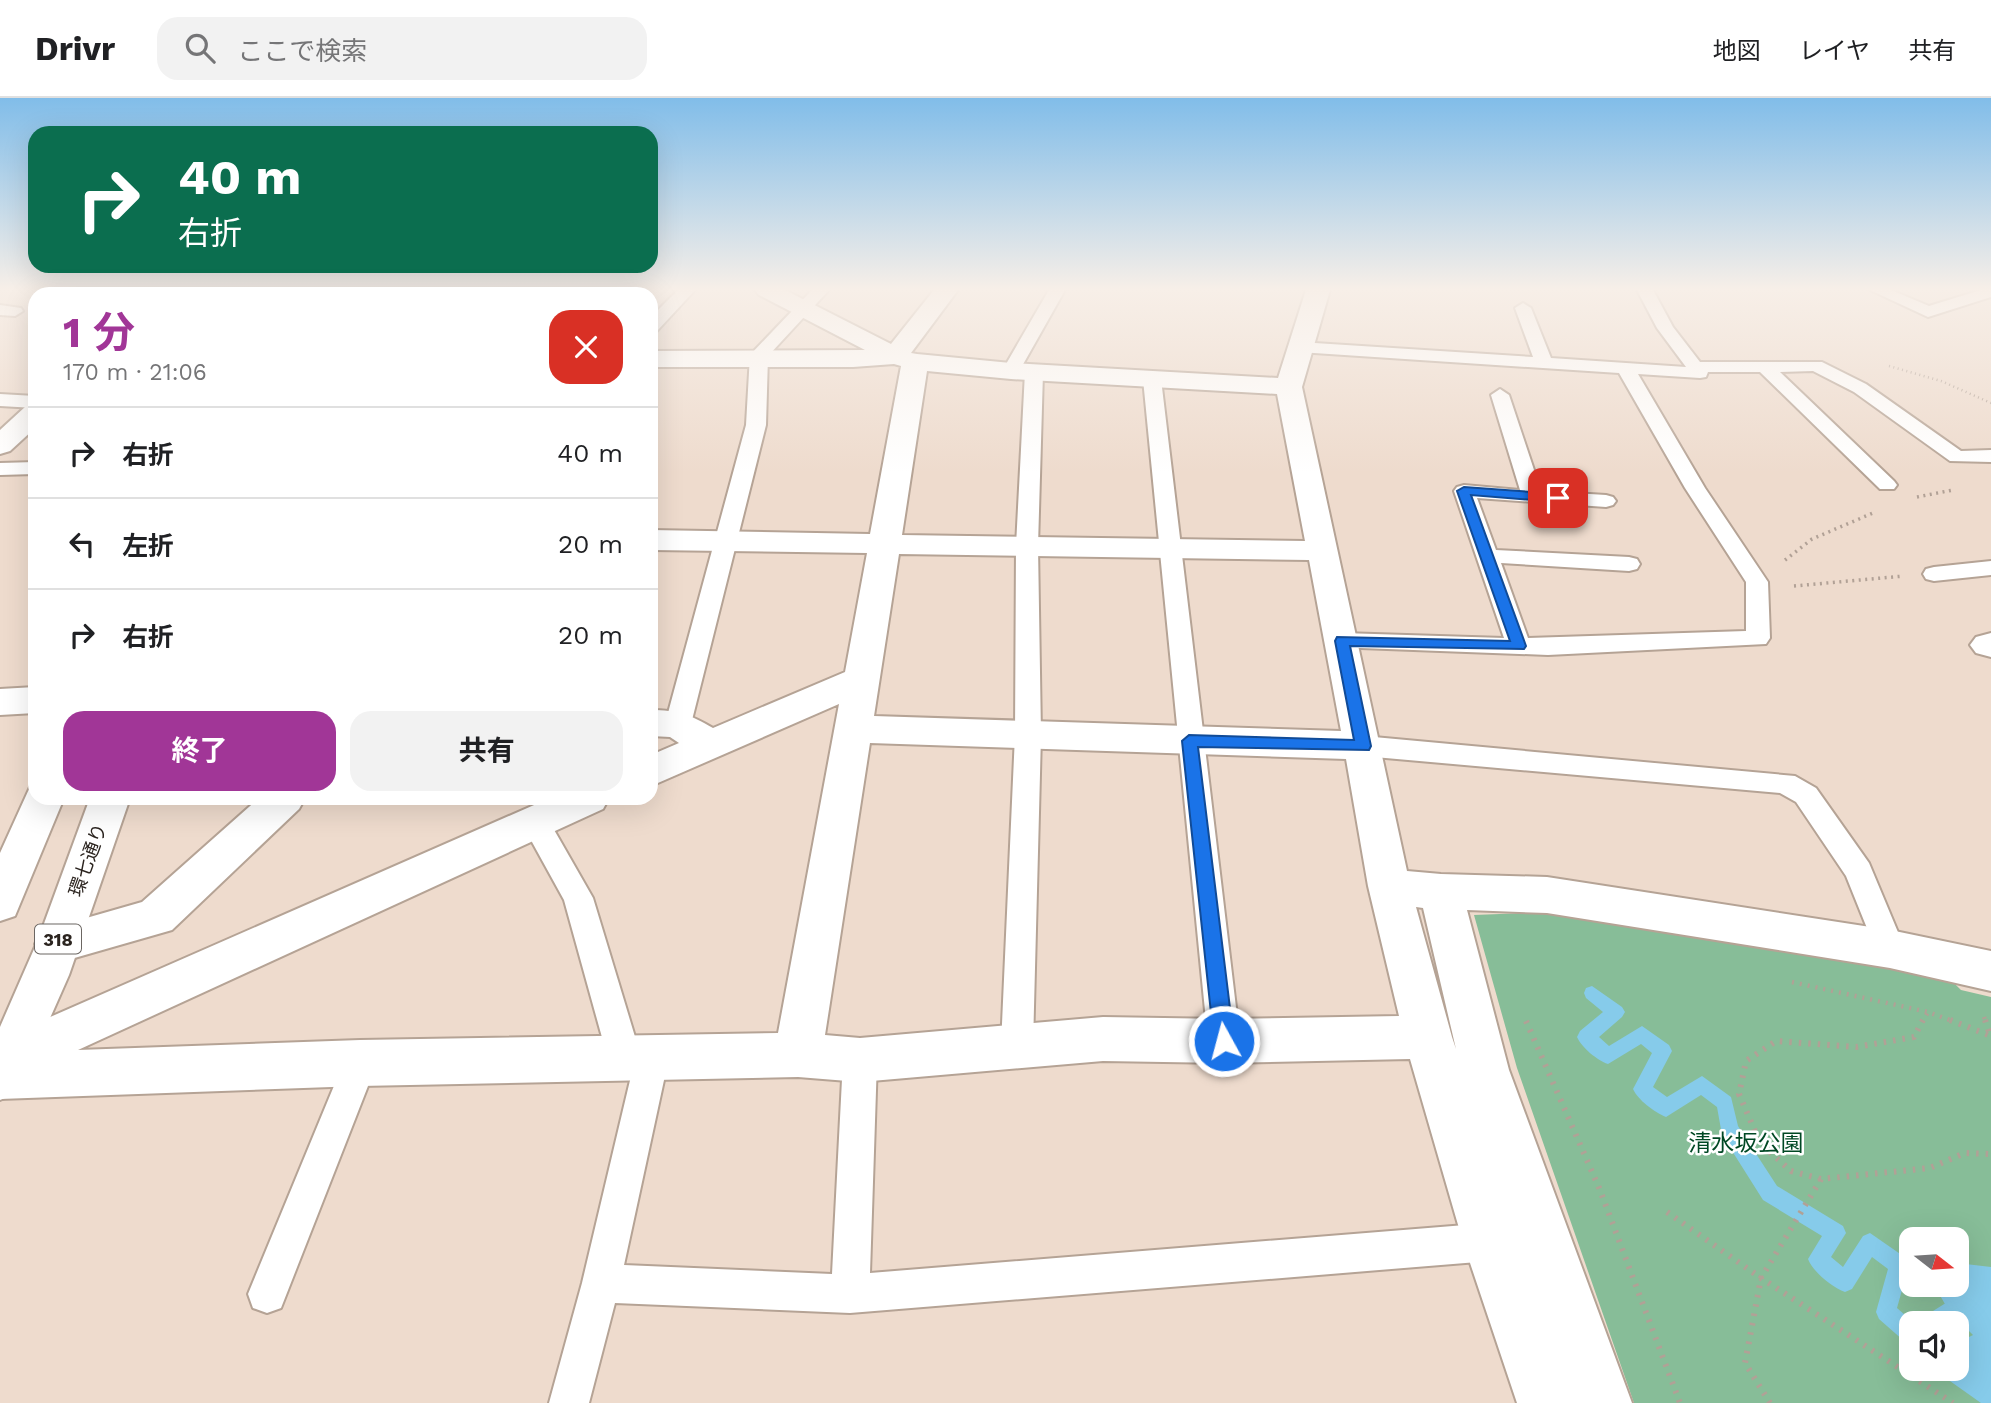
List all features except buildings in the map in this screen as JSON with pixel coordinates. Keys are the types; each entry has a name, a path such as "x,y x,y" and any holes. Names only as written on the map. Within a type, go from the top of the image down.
{"street":[{"path":"888,351 905,359"},
{"path":"798,1055 885,544 905,359 910,351"},
{"path":"1298,351 1289,387 1389,886 1428,1037 1490,1242 1547,1403"},
{"path":"658,359 905,359 1022,372 1289,387"},
{"path":"2,442 28,419"},
{"path":"658,540 1324,551"},
{"path":"658,768 862,679"},
{"path":"0,702 28,700"},
{"path":"665,724 710,745"},
{"path":"853,729 1363,746"},
{"path":"0,903 41,805"},
{"name":"環七通り","path":"3,1071 57,944 107,805"},
{"path":"57,944 156,917 277,805"},
{"path":"3,1071 573,805"},
{"path":"1389,886 1441,892 1547,895 1890,949 1991,971"},
{"path":"1441,892 1485,1070 1602,1403"},
{"path":"3,1071 798,1055 860,1060 1103,1039 1224,1041 1428,1037"}],"lane":[{"path":"665,724 723,542 756,425 759,359 764,351"},
{"path":"1017,1046 1028,735 1027,546 1022,372 1031,351"},
{"path":"1355,351 1700,373 1683,351"},
{"path":"1539,351 1544,364"},
{"path":"1764,366 1887,485"},
{"path":"1695,367 1816,366 1860,388 1963,472 1991,456"},
{"path":"1342,641 1548,647 1758,638 1757,585 1695,488 1626,369"},
{"path":"1152,379 1189,741 1224,1041"},
{"path":"1500,395 1533,497"},
{"path":"0,400 28,402"},
{"path":"0,469 28,468"},
{"path":"1519,646 1464,491 1606,500"},
{"path":"1487,556 1629,564"},
{"path":"1934,573 1991,568"},
{"path":"1363,746 1785,783 1806,795 1859,872 1890,949"},
{"path":"535,822 578,898 638,1058 601,1283 569,1403"},
{"path":"850,1294 860,1060"},
{"path":"267,1294 360,1063"},
{"path":"601,1283 850,1294 1490,1242"}],"path":[{"path":"1816,366 1868,360 1941,381 1991,403"},
{"path":"1916,498 1940,491 1963,472"},
{"path":"1757,585 1812,540 1881,510"},
{"path":"1757,585 1934,573"},
{"path":"1928,1012 1914,1037 1856,1047 1776,1041 1746,1061 1739,1094 1760,1143 1791,1171 1821,1179 1889,1170 1930,1168 1965,1153 1991,1154"},
{"path":"1522,1013 1600,1189 1680,1403"},
{"path":"1770,1403 1745,1363 1761,1278 1821,1179"},
{"path":"1667,1212 1761,1278 1953,1403"}],"green space":[{"name":"清水坂公園","path":"1552,912 1675,934 1692,930 1949,978 1961,990 1991,997 1991,1403 1634,1403 1517,1068 1474,915"}],"water":[{"path":"1969,1264 1991,1267 1991,1403 1981,1403 1950,1381 1969,1381 1969,1337 1973,1335 1969,1331 1969,1311 1949,1311 1941,1297 1969,1297"}],"waterway":[{"path":"1592,993 1616,1012 1586,1037 1608,1056 1642,1034 1663,1051 1642,1089 1666,1108 1702,1084 1725,1103 1729,1129 1770,1193 1836,1233 1818,1259 1845,1282 1870,1243 1899,1265 1886,1312 1899,1323"}],"route":[{"path":"1224,1041 1189,741 1363,746 1342,641 1519,646 1464,491 1558,498"}]}
